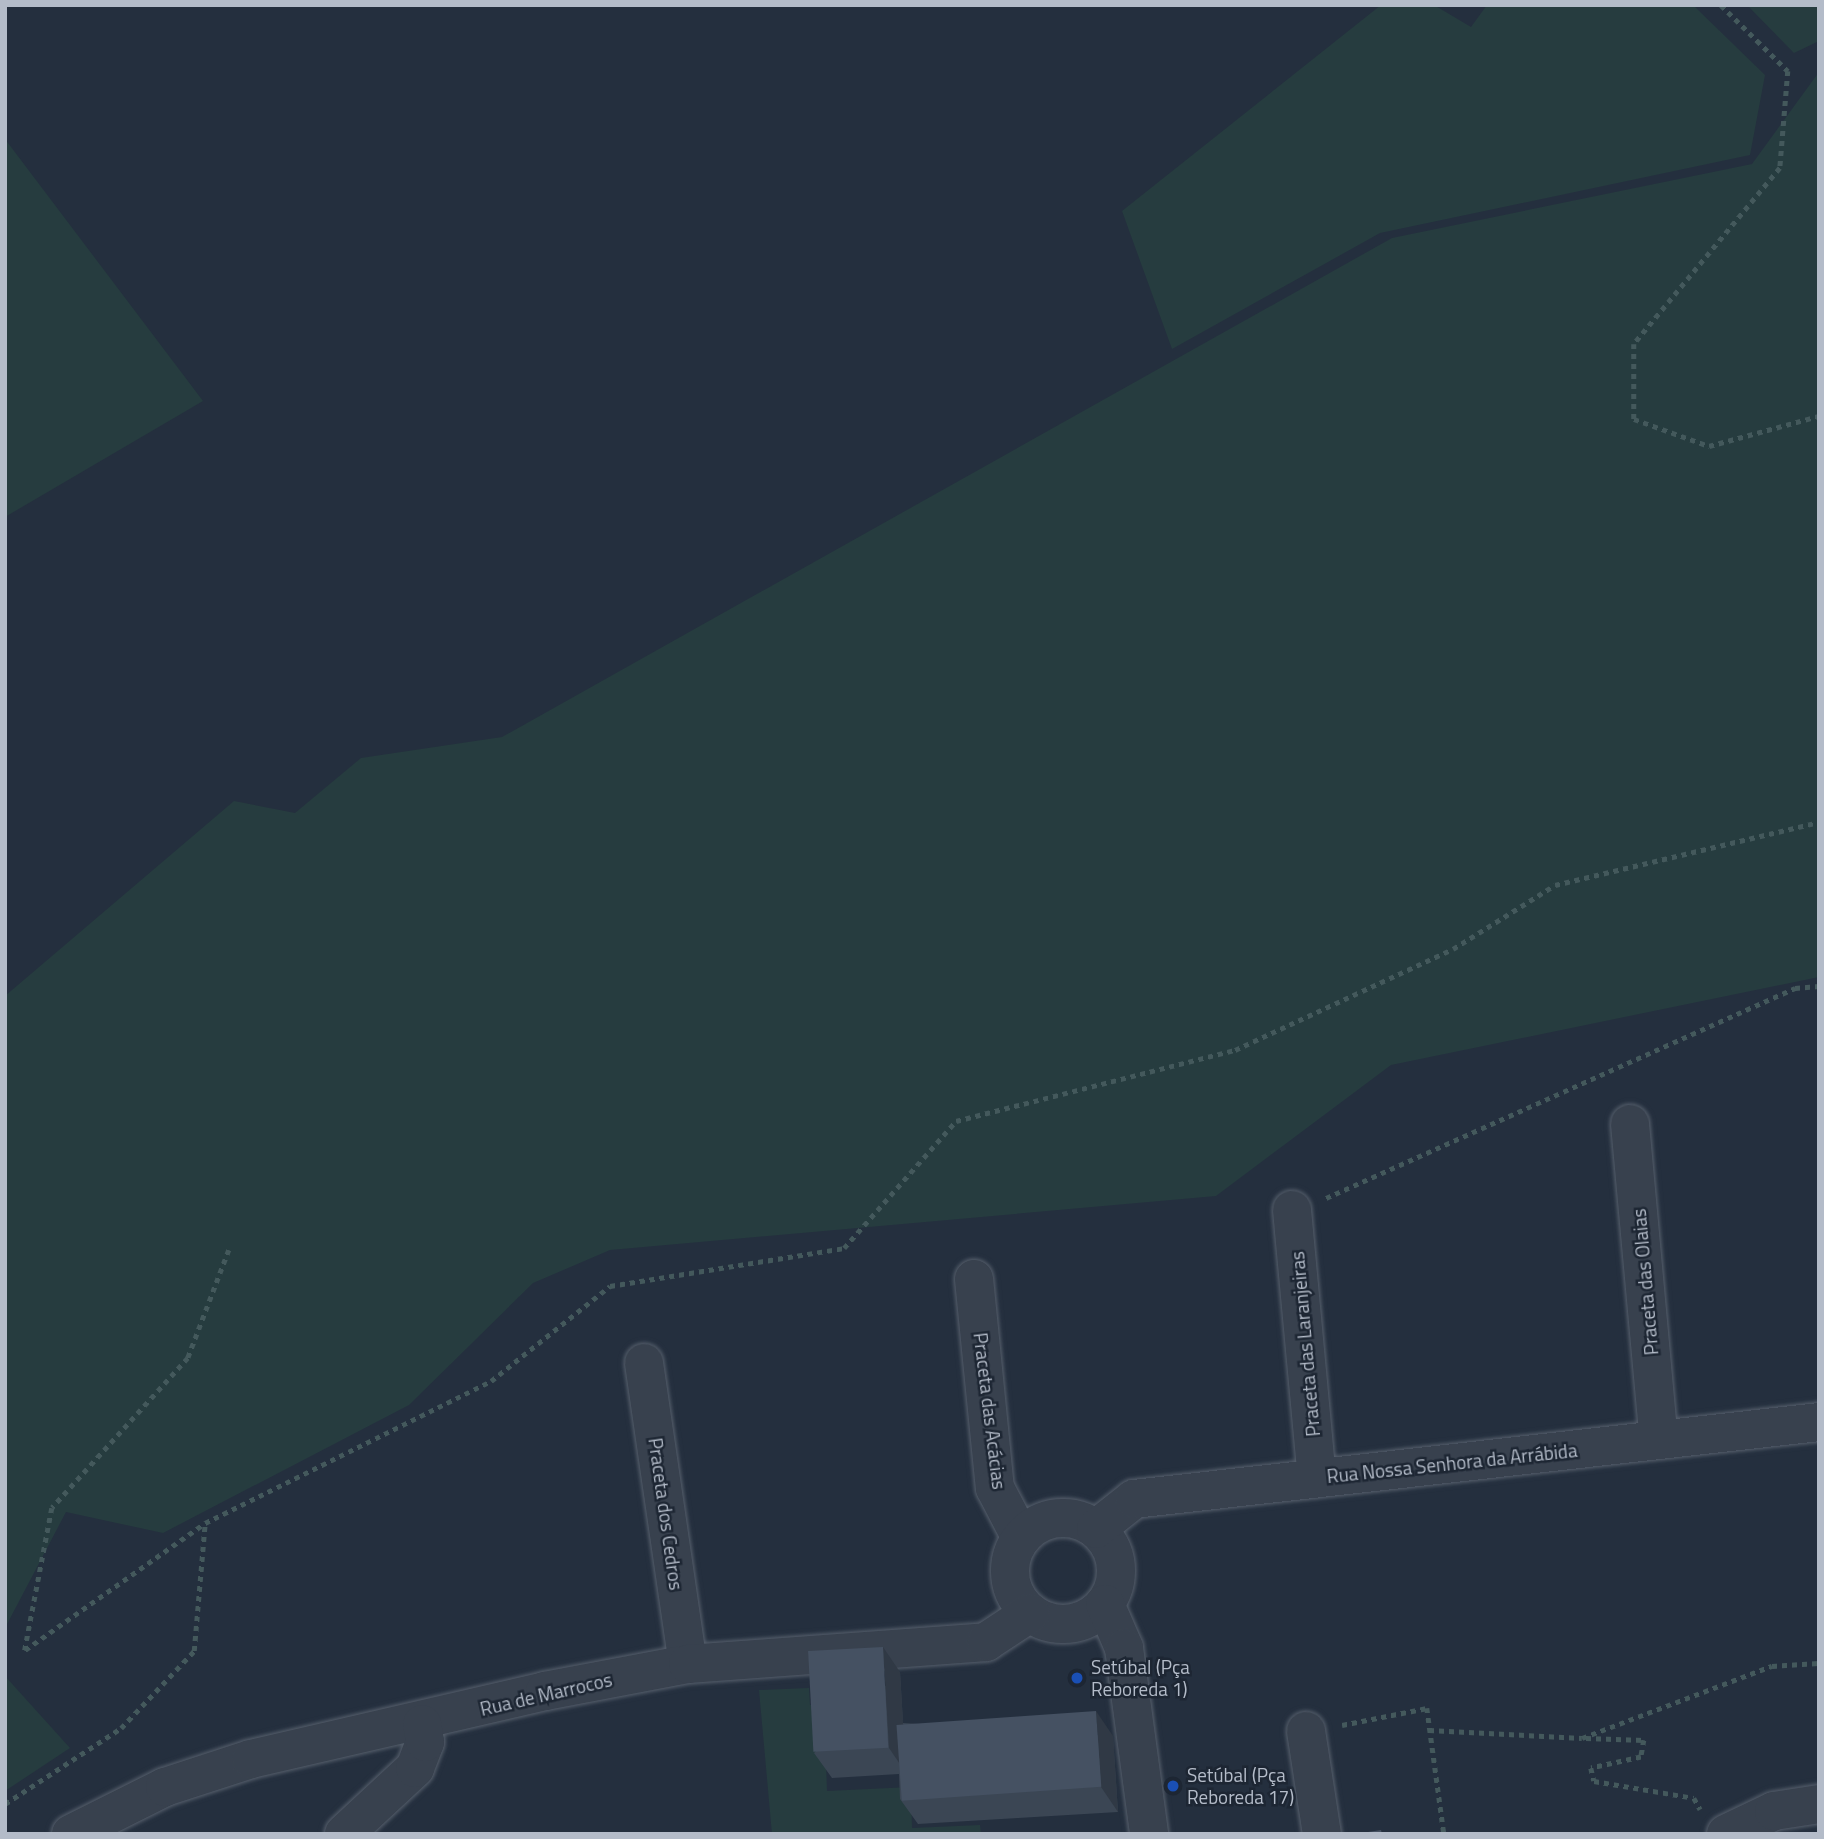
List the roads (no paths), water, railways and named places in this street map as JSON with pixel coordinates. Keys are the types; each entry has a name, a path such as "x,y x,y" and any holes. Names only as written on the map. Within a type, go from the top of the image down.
{"street":[{"name":"Praceta das Olaias","path":"1630,1124 1659,1440"},
{"name":"Praceta das Laranjeiras","path":"1292,1210 1317,1478"},
{"name":"Praceta das Acácias","path":"974,1279 995,1488 1021,1538"},
{"name":"Praceta dos Cedros","path":"644,1363 688,1664"},
{"name":"Rua Nossa Senhora da Arrábida","path":"1096,1529 1134,1499 1819,1422"},
{"path":"1105,1604 1080,1622 1062,1624 1030,1613 1010,1577 1021,1538 1057,1518 1096,1529 1116,1564 1105,1604 1124,1648 1149,1834"},
{"name":"Rua de Marrocos","path":"71,1834 165,1787 251,1759 422,1724 545,1691 688,1664 986,1642 1030,1613"},
{"path":"344,1834 415,1768 425,1742 422,1724"},
{"path":"1306,1731 1322,1834"},
{"path":"1717,1828 1774,1811 1819,1804"}],"place":[{"name":"Setúbal (Pça Reboreda 1)","path":"1077,1678"},
{"name":"Setúbal (Pça Reboreda 17)","path":"1173,1786"}]}
